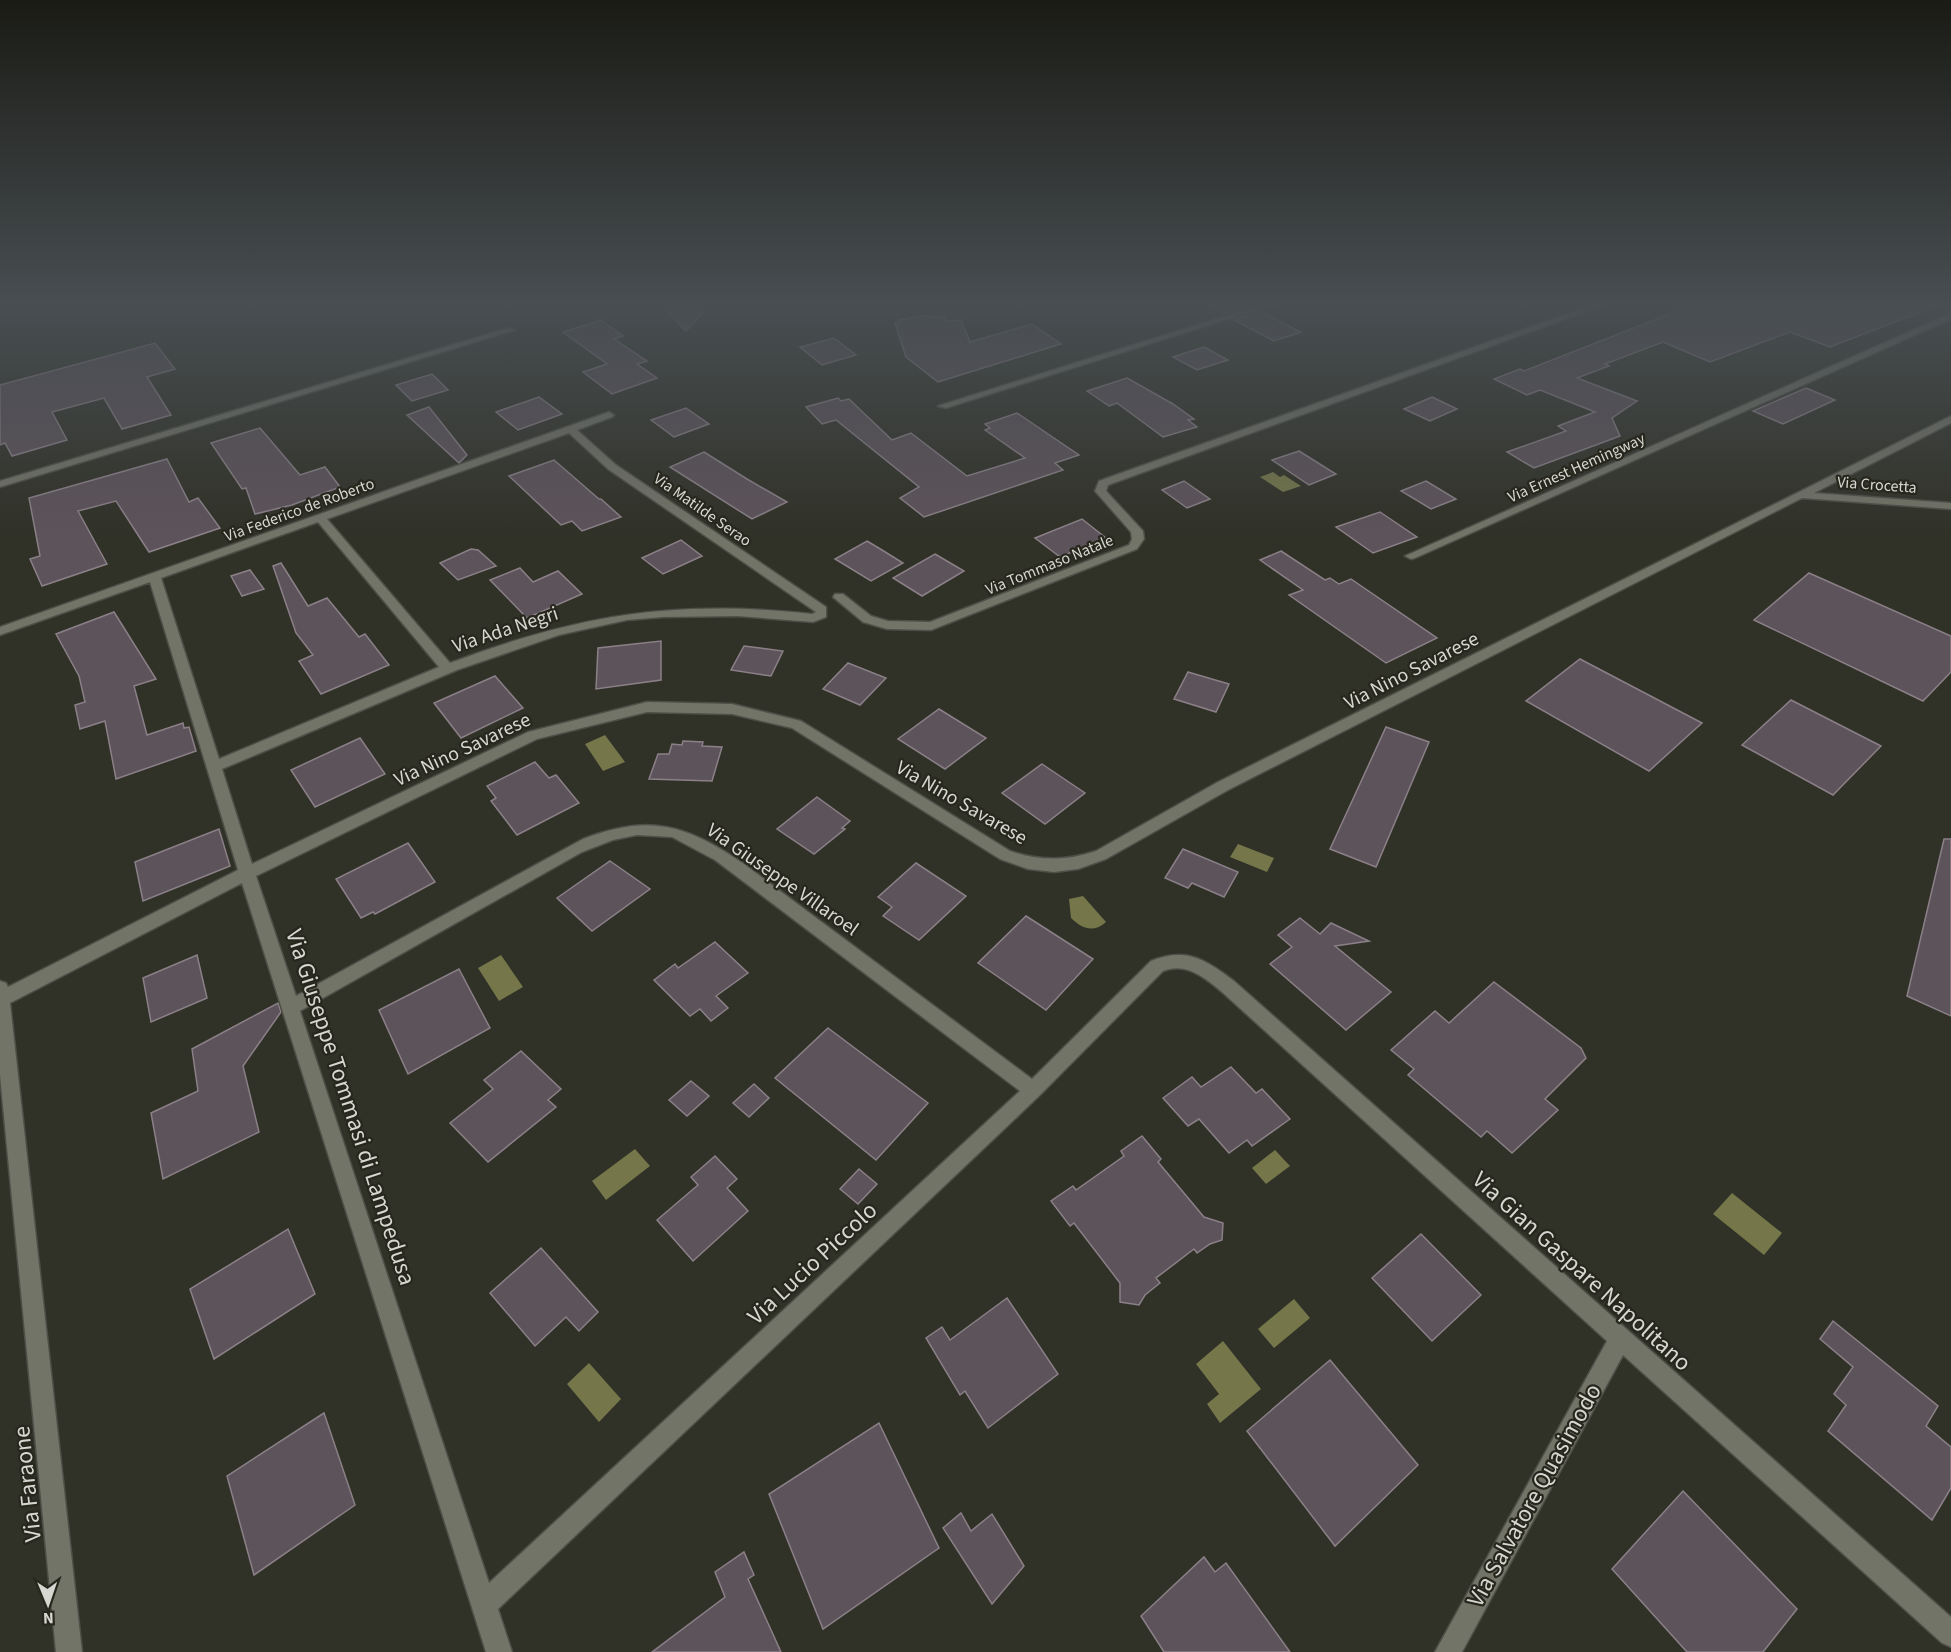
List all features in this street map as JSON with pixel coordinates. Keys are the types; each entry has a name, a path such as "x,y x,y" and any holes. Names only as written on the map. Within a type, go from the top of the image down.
{"street":[{"path":"0,484 348,379"},
{"path":"943,406 1030,379"},
{"name":"Via Tommaso Natale","path":"839,597 867,619 887,625 932,627 1133,547 1138,539 1137,531 1100,491 1103,483 1393,379"},
{"name":"Via Ernest Hemingway","path":"1411,556 1809,379"},
{"name":"Via Federico de Roberto","path":"0,631 155,578 609,415"},
{"name":"Via Nino Savarese","path":"1,994 533,735 647,707 732,709 796,724 1005,855 1028,863 1045,865 1078,863 1101,855 1223,786 1951,419"},
{"name":"Via Matilde Serao","path":"571,429 612,466 822,610"},
{"name":"Via Crocetta","path":"1800,495 1951,506"},
{"path":"320,518 447,668"},
{"name":"Via Giuseppe Tommasi di Lampedusa","path":"155,578 499,1652"},
{"name":"Via Ada Negri","path":"214,767 447,668 534,637 608,620 662,613 702,611 813,618 822,614 822,610"},
{"name":"Via Giuseppe Villaroel","path":"292,1007 577,848 610,834 652,829 676,832 696,842 761,885 1033,1090"},
{"name":"Via Lucio Piccolo","path":"484,1605 1033,1090 1156,966 1173,959"},
{"name":"Via Gian Gaspare Napolitano","path":"1173,959 1192,961 1201,966 1951,1634"},
{"name":"Via Faraone","path":"1,994 69,1652"},
{"name":"Via Salvatore Quasimodo","path":"1448,1652 1620,1339"}],"shaded area":[{"path":"1273,472 1280,477 1284,475 1301,486 1283,492 1260,477"},
{"path":"605,735 625,762 603,771 585,744"},
{"path":"1238,844 1274,858 1267,872 1230,857"},
{"path":"1083,896 1106,922 1097,928 1079,925 1071,918 1069,899"},
{"path":"501,955 523,987 499,1001 478,968"},
{"path":"635,1149 650,1166 606,1200 592,1181"},
{"path":"1275,1150 1290,1166 1266,1184 1252,1168"},
{"path":"1732,1193 1782,1233 1764,1255 1713,1214"},
{"path":"1294,1299 1310,1318 1274,1348 1258,1329"},
{"path":"1223,1341 1261,1389 1220,1423 1207,1404 1219,1394 1196,1364"},
{"path":"589,1363 621,1399 599,1422 567,1384"}],"building":[{"path":"22,379 148,379 171,415 122,429 104,398 52,412 67,440 12,456 5,443 0,445 0,385"},
{"path":"415,379 437,379 448,390 412,401 396,385"},
{"path":"592,379 654,379 612,394"},
{"path":"1129,379 1173,404 1194,419 1188,420 1197,427 1163,437 1117,403 1109,406 1087,391"},
{"path":"1494,379 1580,379 1637,401 1612,418 1620,436 1534,468 1507,452 1566,431 1558,426 1595,412 1540,390 1527,395"},
{"path":"1806,388 1835,400 1783,424 1753,411"},
{"path":"539,397 562,414 518,430 496,412"},
{"path":"1432,397 1457,409 1430,421 1404,409"},
{"path":"838,398 841,401 849,399 892,440 911,433 967,476 1025,458 985,430 990,428 985,424 1017,413 1079,455 1055,463 1063,470 924,517 900,498 919,487 836,420 822,424 806,407"},
{"path":"429,407 467,455 459,463 407,415"},
{"path":"686,408 709,424 674,437 651,420"},
{"path":"260,428 300,475 325,467 340,487 292,505 255,514 246,488 242,489 211,443"},
{"path":"1299,451 1336,474 1309,485 1272,460"},
{"path":"704,452 787,502 752,519 670,467"},
{"path":"167,459 189,502 198,498 220,528 149,552 116,501 78,511 107,564 42,586 30,559 40,556 29,498"},
{"path":"554,460 621,517 582,531 572,521 561,525 509,476"},
{"path":"1184,481 1210,499 1187,508 1162,490"},
{"path":"1426,481 1456,499 1431,509 1401,491"},
{"path":"1380,512 1417,537 1373,553 1336,527"},
{"path":"1082,519 1106,538 1060,557 1035,538"},
{"path":"681,540 702,556 663,574 642,558"},
{"path":"867,541 903,563 871,581 835,559"},
{"path":"471,549 478,550 496,566 458,580 440,563"},
{"path":"1281,551 1325,580 1330,578 1339,584 1351,579 1437,638 1386,663 1289,595 1303,590 1260,560"},
{"path":"935,554 964,571 922,596 893,578"},
{"path":"281,563 308,606 327,598 359,637 365,634 389,665 321,694 299,661 313,655 296,633 273,566"},
{"path":"520,568 533,582 558,571 582,594 527,618 490,580"},
{"path":"250,570 264,589 242,596 231,576"},
{"path":"1809,573 1951,636 1951,672 1923,701 1754,620"},
{"path":"114,612 156,679 134,686 147,735 183,723 184,728 189,727 196,751 116,779 105,721 80,729 75,705 85,702 79,676 56,634"},
{"path":"661,641 661,680 596,689 598,648"},
{"path":"744,646 783,651 771,676 731,670"},
{"path":"1580,659 1702,723 1649,771 1526,701"},
{"path":"848,663 886,678 860,705 823,689"},
{"path":"1188,672 1229,684 1216,712 1174,699"},
{"path":"495,676 523,708 461,738 434,703"},
{"path":"1791,700 1881,746 1833,795 1742,745"},
{"path":"939,709 986,738 945,769 898,739"},
{"path":"1386,727 1429,742 1376,867 1330,849"},
{"path":"360,738 385,774 315,807 291,770"},
{"path":"683,741 703,742 702,746 722,747 712,781 649,779 658,754 669,754 672,744 682,745"},
{"path":"535,762 549,778 556,775 579,803 517,835 491,801 496,798 487,786"},
{"path":"1042,764 1085,793 1045,824 1002,793"},
{"path":"817,797 850,821 842,828 845,829 814,854 777,829"},
{"path":"219,829 230,866 143,901 135,862"},
{"path":"1944,839 1951,839 1951,1016 1907,996"},
{"path":"408,843 435,882 375,914 373,912 361,918 336,879"},
{"path":"1183,849 1238,872 1224,897 1192,883 1188,888 1165,878"},
{"path":"610,861 650,889 592,931 557,898"},
{"path":"916,863 966,896 919,940 883,916 892,907 878,897"},
{"path":"1026,916 1093,959 1046,1010 978,963"},
{"path":"1300,918 1320,934 1331,923 1369,941 1335,946 1391,992 1346,1030 1270,964 1292,947 1278,935"},
{"path":"715,942 748,973 716,996 728,1008 711,1021 700,1009 690,1016 654,980 675,964 678,968"},
{"path":"197,955 207,998 151,1022 143,978"},
{"path":"459,969 490,1028 408,1074 379,1010"},
{"path":"1494,982 1581,1048 1586,1058 1545,1099 1558,1110 1512,1153 1487,1131 1481,1137 1408,1075 1414,1069 1391,1050 1435,1011 1449,1023"},
{"path":"278,1003 281,1012 243,1066 259,1132 163,1179 151,1113 198,1091 192,1049"},
{"path":"828,1028 928,1103 876,1160 775,1078"},
{"path":"521,1051 561,1089 548,1100 556,1107 488,1162 450,1123 493,1089 484,1080"},
{"path":"1231,1067 1256,1093 1262,1089 1290,1119 1252,1146 1247,1140 1229,1153 1199,1119 1188,1126 1163,1098 1192,1077 1201,1087"},
{"path":"691,1081 709,1096 687,1116 669,1100"},
{"path":"754,1084 769,1098 749,1117 733,1103"},
{"path":"1142,1136 1161,1159 1158,1162 1204,1217 1223,1223 1222,1240 1210,1244 1197,1253 1194,1249 1156,1278 1160,1283 1145,1295 1139,1305 1120,1302 1120,1283 1074,1223 1070,1226 1051,1201 1073,1186 1076,1190 1124,1156 1121,1151"},
{"path":"715,1156 737,1179 727,1188 748,1211 693,1261 657,1220 698,1185 691,1177"},
{"path":"859,1169 877,1184 858,1204 840,1189"},
{"path":"288,1229 315,1294 214,1359 190,1289"},
{"path":"1421,1234 1481,1295 1432,1341 1372,1278"},
{"path":"541,1248 598,1312 579,1331 566,1317 535,1346 490,1293"},
{"path":"1007,1298 1058,1374 988,1428 965,1391 960,1395 926,1338 942,1327 950,1340"},
{"path":"1833,1321 1938,1406 1926,1426 1951,1447 1951,1488 1932,1520 1828,1431 1846,1405 1834,1394 1853,1367 1820,1339"},
{"path":"1330,1360 1418,1465 1335,1546 1247,1431"},
{"path":"324,1413 355,1505 254,1575 227,1476"},
{"path":"879,1423 939,1548 823,1629 769,1494"},
{"path":"1683,1491 1797,1609 1763,1652 1687,1652 1612,1569"},
{"path":"961,1513 971,1531 992,1514 1024,1566 992,1604 943,1528"},
{"path":"744,1552 754,1575 748,1579 781,1652 652,1652 725,1597 715,1572"},
{"path":"1204,1557 1215,1572 1226,1563 1290,1652 1164,1652 1141,1616"}]}
